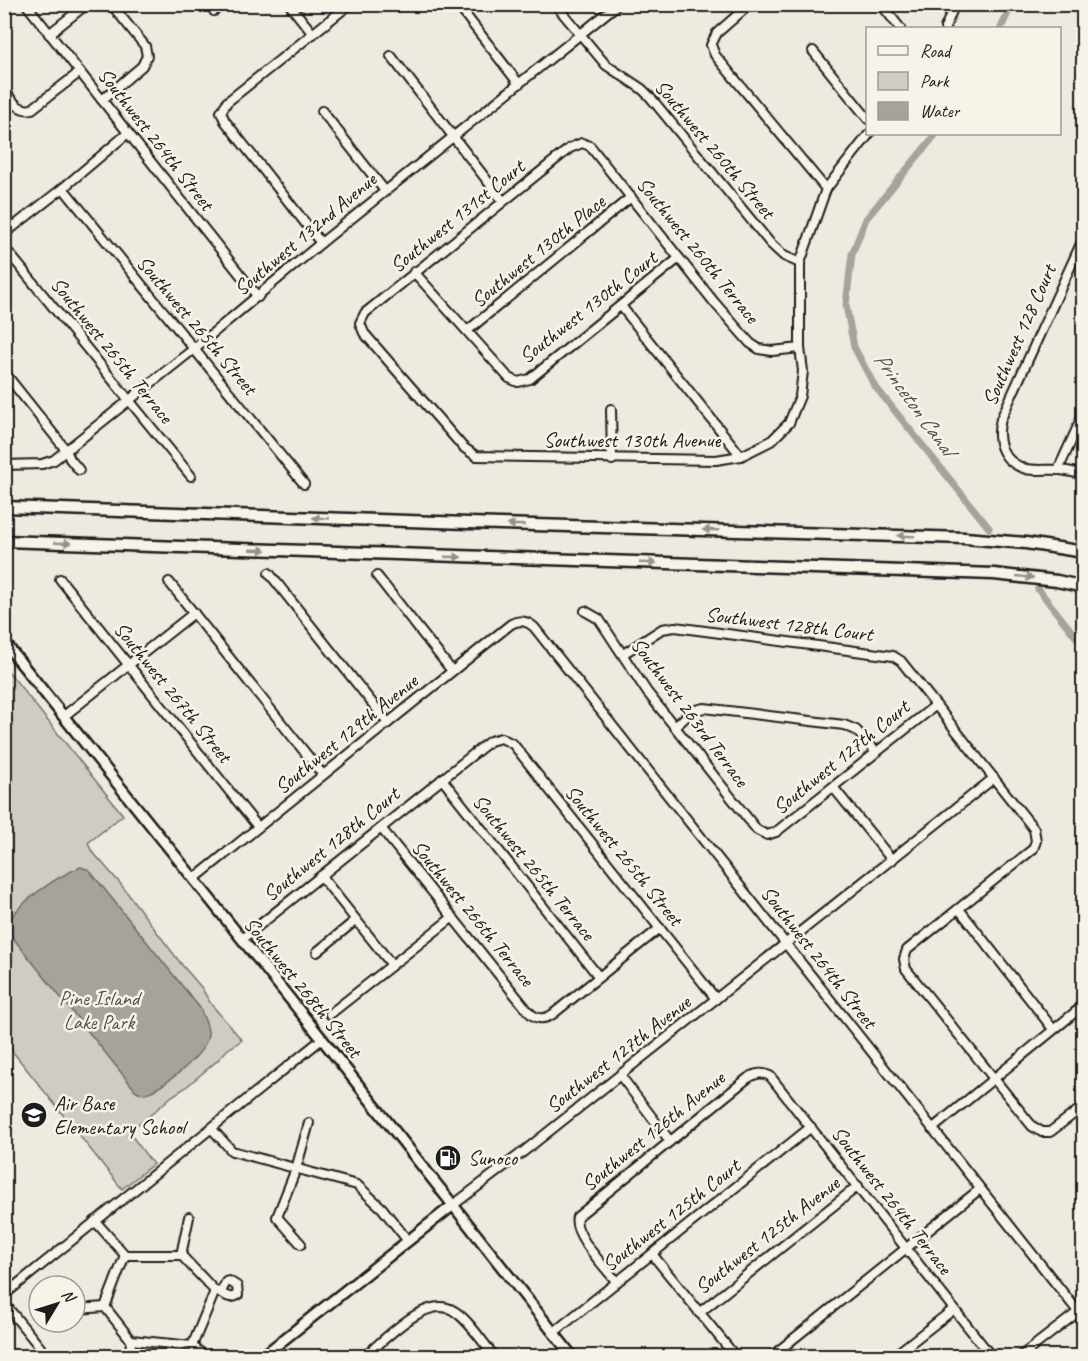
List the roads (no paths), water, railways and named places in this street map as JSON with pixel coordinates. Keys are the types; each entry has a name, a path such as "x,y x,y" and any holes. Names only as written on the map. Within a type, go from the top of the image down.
{"highway":[{"path":"4,507 965,538 1026,543 1083,552"},
{"path":"4,541 994,574 1057,581 1083,587"}],"main road":[{"name":"Southwest 268th Street","path":"4,642 572,1356"},
{"name":"Southwest 127th Avenue","path":"263,1356 453,1206"}],"street":[{"name":"Southwest 264th Street","path":"26,4 258,297"},
{"path":"50,34 87,4"},
{"path":"102,100 142,66 147,56 145,46 111,4"},
{"path":"214,11 222,4"},
{"path":"289,4 313,34"},
{"path":"321,243 221,112 227,102 350,4"},
{"path":"456,4 519,84"},
{"name":"Southwest 260th Street","path":"555,4 606,65 642,89 651,98 770,243 784,256 800,263"},
{"name":"Southwest 132nd Avenue","path":"4,465 42,464 54,460 618,4"},
{"path":"750,4 717,33 711,45 715,55 826,189"},
{"path":"881,4 899,27"},
{"path":"945,27 955,4"},
{"path":"813,51 866,118"},
{"path":"391,56 503,201"},
{"path":"4,90 18,108 32,109 80,72"},
{"path":"322,111 385,191"},
{"path":"4,234 128,133"},
{"name":"Southwest 130th Avenue","path":"476,456 716,460 741,456 771,441 789,423 800,396 803,371 800,348 800,263 826,189 868,135"},
{"name":"Southwest 131st Court","path":"476,456 464,447 364,333 360,323 365,312 414,272 570,148 582,143"},
{"name":"Southwest 260th Terrace","path":"582,143 590,146 750,344 759,349 772,351 800,348"},
{"name":"Southwest 265th Street","path":"63,188 168,320 195,348 304,484"},
{"name":"Southwest 130th Place","path":"467,332 631,197"},
{"name":"Southwest 128 Court","path":"1058,470 1027,469 1015,464 1002,450 998,434 1001,419 1083,237"},
{"name":"Southwest 265th Terrace","path":"4,247 191,476"},
{"name":"Southwest 130th Court","path":"467,332 509,378 518,382 530,379 679,258"},
{"path":"414,272 467,332"},
{"path":"621,306 741,456"},
{"path":"4,372 66,450 79,470"},
{"path":"611,409 612,460"},
{"path":"1083,413 1058,470 1083,474"},
{"path":"268,573 388,723"},
{"path":"377,576 452,671"},
{"name":"Southwest 267th Street","path":"60,579 258,827"},
{"path":"169,582 323,775"},
{"name":"Southwest 263rd Terrace","path":"585,611 599,619 647,692 757,830 767,835"},
{"path":"64,716 194,613"},
{"name":"Southwest 264th Street","path":"522,621 534,627 1081,1316"},
{"name":"Southwest 129th Avenue","path":"194,879 511,624 522,621"},
{"name":"Southwest 128th Court","path":"623,654 662,629 675,627 893,656 901,661 1034,829 1036,841 1033,849 959,909"},
{"name":"Southwest 127th Court","path":"767,835 776,832 936,705"},
{"path":"676,726 692,711 704,708 844,725 856,730 876,752"},
{"name":"Southwest 265th Street","path":"501,738 513,744 716,999"},
{"name":"Southwest 128th Court","path":"242,939 490,741 501,738"},
{"name":"Southwest 127th Avenue","path":"453,1206 994,778"},
{"name":"Southwest 265th Terrace","path":"442,779 599,976"},
{"path":"833,787 892,860"},
{"name":"Southwest 266th Terrace","path":"381,828 528,1011 539,1018 553,1014 599,976"},
{"path":"321,876 392,964"},
{"path":"1053,1029 959,909 907,950 904,959 906,969 1032,1126 1042,1132 1050,1132 1083,1106"},
{"path":"330,1014 453,917"},
{"path":"317,952 356,920"},
{"path":"599,976 660,928"},
{"path":"932,1129 1083,1005"},
{"path":"4,1295 322,1040"},
{"name":"Southwest 264th Terrace","path":"759,1073 770,1076 992,1356"},
{"name":"Southwest 126th Avenue","path":"616,1281 579,1233 575,1223 577,1217 748,1078 759,1073"},
{"path":"620,1075 670,1141"},
{"path":"301,1244 277,1217 296,1169 309,1123"},
{"name":"Southwest 125th Court","path":"553,1333 811,1127"},
{"path":"212,1129 232,1151 357,1185 382,1208 408,1241"},
{"name":"Southwest 125th Avenue","path":"699,1312 858,1186"},
{"path":"772,1356 980,1189"},
{"path":"181,1255 189,1217"},
{"path":"96,1221 125,1255 181,1255 218,1292 192,1346"},
{"path":"652,1254 735,1356"},
{"path":"105,1307 125,1255"},
{"path":"4,1303 47,1356"},
{"path":"368,1356 422,1311 444,1306 461,1316 494,1356"},
{"path":"87,1308 105,1307"},
{"path":"105,1307 131,1340 130,1356"},
{"path":"894,1356 954,1309"},
{"path":"1022,1356 1081,1316"},
{"path":"131,1340 192,1346 205,1356"}],"water":[{"path":"81,867 89,870 200,1008 207,1025 208,1035 205,1043 191,1061 172,1078 144,1094 136,1091 13,938 7,924 29,899 61,877"}],"waterway":[{"name":"Princeton Canal","path":"1001,27 1012,4"},
{"name":"Princeton Canal","path":"935,135 866,219 852,254 846,305 854,347 874,385 989,528"},
{"name":"Princeton Canal","path":"1038,589 1084,647"}],"place":[{"name":"Air Base Elementary School","path":"34,1115"},
{"name":"Sunoco","path":"448,1158"}],"park label":[{"name":"Pine Island Lake Park","path":"99,1010"}]}
